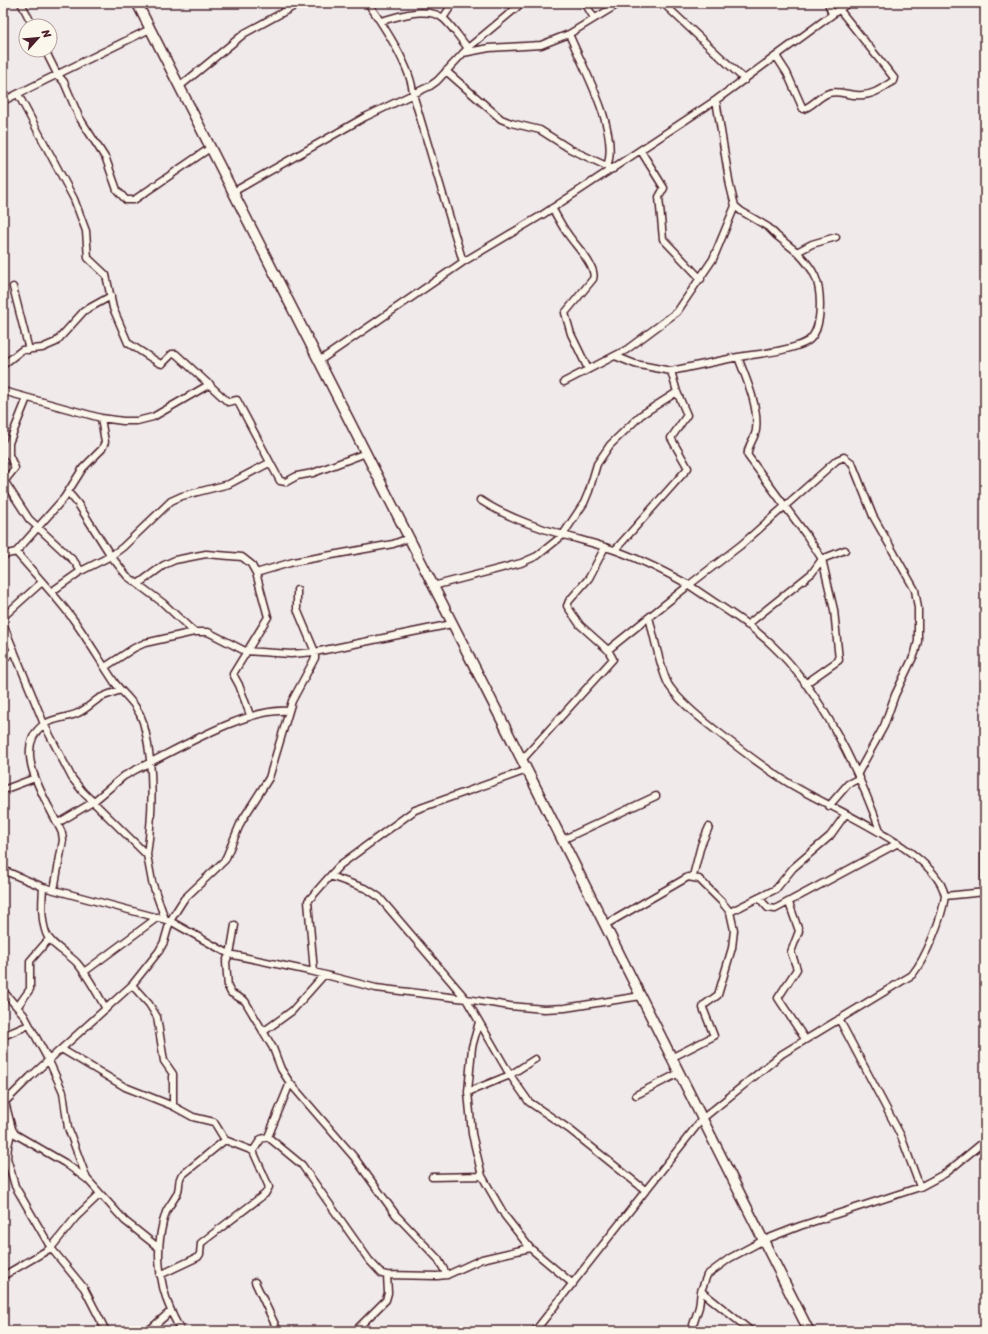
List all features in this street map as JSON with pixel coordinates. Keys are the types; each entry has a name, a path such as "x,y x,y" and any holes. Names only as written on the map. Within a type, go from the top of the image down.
{"main road":[{"path":"137,3 522,760 809,1331"}],"street":[{"path":"21,3 29,18"},
{"path":"179,87 245,33 300,3"},
{"path":"368,3 380,21 413,85 413,94 463,262"},
{"path":"443,18 453,3"},
{"path":"233,192 365,117 437,81 465,51 522,3"},
{"path":"585,3 594,18"},
{"path":"465,51 542,45 569,34 620,3"},
{"path":"663,3 745,80"},
{"path":"828,3 832,14"},
{"path":"319,361 463,262 552,208 610,168 641,150 716,100 848,3"},
{"path":"776,56 787,73 803,109 829,93 837,91 857,96 864,95 881,89 893,81 894,78 839,9"},
{"path":"380,21 420,13 433,13 443,18 465,51"},
{"path":"3,101 150,29"},
{"path":"569,34 607,124 611,152 610,168"},
{"path":"49,58 57,74 64,82 79,117 106,159 117,190 126,200 134,200 210,148"},
{"path":"446,72 501,119 540,130 570,149 610,168"},
{"path":"18,94 74,199 86,231 88,258 106,275 116,316 131,346 162,364 172,354 176,354 228,402 238,400 269,463 280,481 286,482 298,476 312,473 366,453"},
{"path":"615,356 635,364 671,371 780,350 806,341 812,337 818,321 820,292 816,277 810,266 797,252 777,236 768,226 735,206 730,186 716,100"},
{"path":"641,150 664,188 659,197 663,239 701,279"},
{"path":"564,382 615,356 641,340 677,312 701,279 719,248 724,229 735,206"},
{"path":"552,208 567,234 582,253 594,273 593,279 565,313 571,334 588,369"},
{"path":"797,252 812,244 836,237"},
{"path":"13,287 29,350"},
{"path":"3,364 18,352 42,348 56,342 84,311 111,296"},
{"path":"738,357 752,396 756,414 756,430 747,452 748,456 807,536 822,559 834,610 840,658 838,662 805,684"},
{"path":"615,550 688,468 671,438 687,415 677,392 671,371"},
{"path":"3,391 101,418 130,421 153,417 210,384"},
{"path":"433,586 521,563 537,556 562,536 584,503 597,464 610,445 640,415 677,392"},
{"path":"27,398 9,443 9,455 15,468 4,483 30,519 74,561 81,570"},
{"path":"3,555 16,552 68,492 78,474 104,446 101,418"},
{"path":"608,650 741,545 837,460 844,457 849,459 852,463 873,516 915,590 918,608 918,641 915,652 898,688 884,726 859,776 846,786 829,806"},
{"path":"52,592 81,570 111,556 134,538 171,501 182,496 229,484 269,463"},
{"path":"68,492 81,508 111,556 127,576 163,603 194,632"},
{"path":"480,500 512,518 562,536 615,550 645,561 689,585 772,644 805,684 859,776 881,833"},
{"path":"256,573 294,562 393,544 409,538"},
{"path":"522,760 613,659 608,650 580,625 567,606 569,600 589,578 605,547"},
{"path":"747,625 812,573 822,559 845,550"},
{"path":"16,552 52,592 121,690 134,704 143,722 151,762 152,820 147,855 152,882 167,920 164,942 132,985 4,1103 12,1130 15,1134 65,1163 88,1180 124,1221 146,1240 159,1248"},
{"path":"138,584 164,565 175,560 206,554 242,557 251,564 256,573 268,617 232,674 239,685 250,715"},
{"path":"3,617 42,582"},
{"path":"167,920 192,890 225,860 241,822 269,778 292,701 313,662 315,652 297,609 297,590"},
{"path":"535,1331 702,1119 766,1066 805,1040 912,975 923,959 939,919 945,896 940,880 918,857 881,833 845,815 758,764 706,722 669,686 649,617"},
{"path":"3,624 44,724 72,778 93,802 147,855"},
{"path":"105,667 134,648 144,644 194,632 208,632 246,651 283,654 315,652 452,624"},
{"path":"3,660 14,650"},
{"path":"54,890 63,840 58,822 35,778 29,756 31,744 34,736 44,724 76,714 105,696 121,690"},
{"path":"58,822 93,802 124,776 151,762 250,715 269,711 289,711"},
{"path":"314,972 308,901 340,865 415,810 527,770"},
{"path":"3,790 35,778"},
{"path":"562,840 656,796"},
{"path":"730,912 776,889 793,868 830,836 845,815"},
{"path":"693,876 701,845 709,827"},
{"path":"945,896 985,892 985,839"},
{"path":"759,898 772,909 789,903 898,843"},
{"path":"3,870 44,887 167,920 229,954 324,974 387,990 544,1009 578,1006 641,996"},
{"path":"330,876 367,889 379,897 466,999 510,1075 530,1102 569,1129 645,1190"},
{"path":"605,925 631,911 682,879 693,876 699,878 730,912 734,930 732,948 718,995 703,1007 714,1036 671,1058"},
{"path":"44,887 43,912 46,933 49,939 66,952 84,972 106,1009"},
{"path":"789,903 799,931 791,952 797,969 778,998 805,1040"},
{"path":"84,972 158,917"},
{"path":"236,925 226,962 228,987 234,996 245,1001 290,1083 354,1157 396,1215 438,1259 447,1275"},
{"path":"18,1006 30,989 30,961 49,939"},
{"path":"263,1032 292,1011 324,974"},
{"path":"132,985 149,1004 157,1017 164,1061 173,1074 174,1106"},
{"path":"3,991 18,1006 49,1061 63,1092 68,1128 88,1180"},
{"path":"839,1019 901,1136 920,1187"},
{"path":"479,1022 472,1047 468,1092 472,1134 482,1176 505,1216 530,1248 573,1284"},
{"path":"3,1036 29,1025"},
{"path":"63,1050 125,1087 174,1106 194,1117 210,1120 225,1140 253,1151 269,1187 266,1194 201,1242 200,1254 198,1257 160,1275"},
{"path":"468,1092 510,1075 535,1060"},
{"path":"636,1095 679,1073"},
{"path":"268,1137 290,1083"},
{"path":"12,1130 8,1146 8,1158 15,1186 51,1248 84,1288 106,1331"},
{"path":"253,1151 261,1139 268,1137"},
{"path":"268,1137 302,1165 369,1260 382,1274 447,1275 482,1259 530,1248"},
{"path":"181,1331 171,1311 158,1266 159,1248 167,1211 179,1190 178,1180 181,1176 225,1140"},
{"path":"691,1331 699,1307 701,1291 707,1275 717,1267 764,1240 800,1226 920,1187 946,1173 981,1144"},
{"path":"432,1177 482,1176"},
{"path":"3,1276 51,1248 76,1217 100,1194"},
{"path":"355,1331 386,1300 388,1293 387,1275"},
{"path":"254,1282 278,1331"},
{"path":"3,1285 3,1300"},
{"path":"701,1291 751,1331"},
{"path":"148,1331 171,1311"}]}
